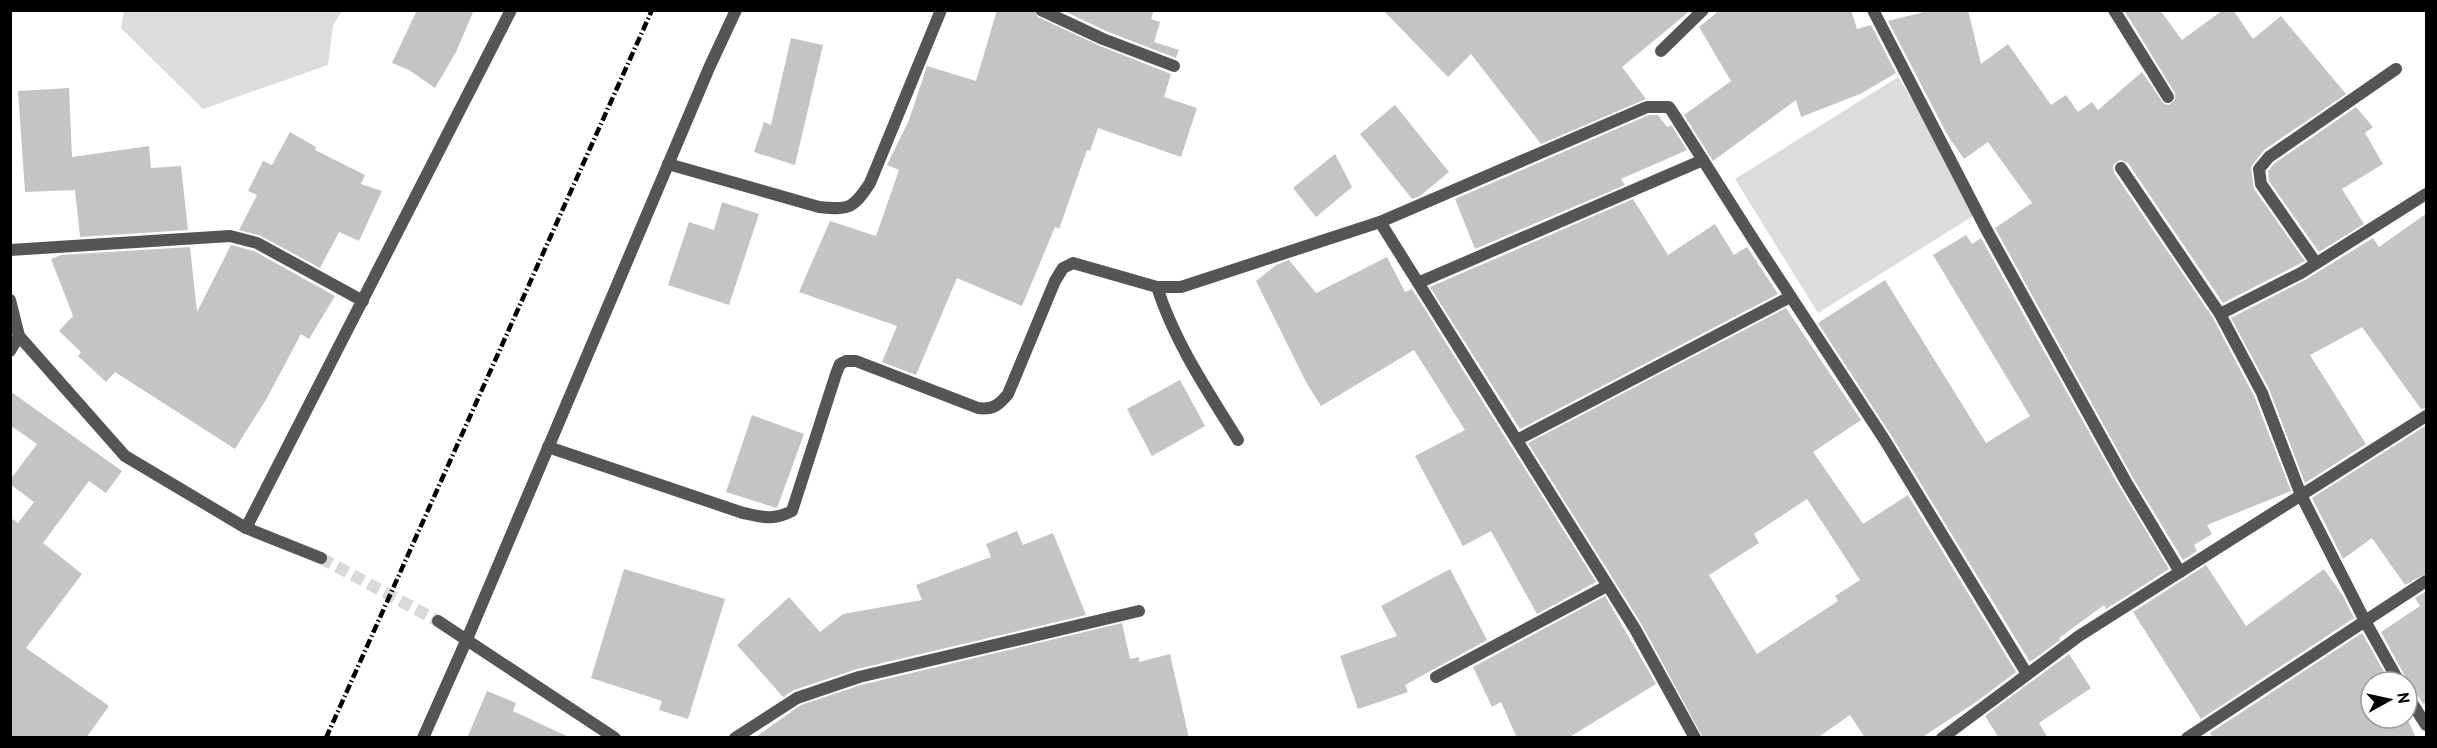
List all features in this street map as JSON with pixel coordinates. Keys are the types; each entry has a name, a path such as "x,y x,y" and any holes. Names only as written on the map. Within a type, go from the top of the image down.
{"street":[{"path":"246,528 511,10"},
{"path":"423,738 736,10"},
{"path":"668,164 819,207 843,210 859,200 870,183 941,10"},
{"path":"1041,10 1103,39 1174,66"},
{"path":"1661,51 1703,10"},
{"path":"1873,10 1986,229 2126,482 2180,572"},
{"path":"2114,10 2168,97"},
{"path":"2316,263 2261,184 2259,168 2269,157 2396,69"},
{"path":"548,447 743,513 767,518 779,517 792,511 840,364 846,360 856,361 978,408 989,409 999,405 1008,394 1055,281 1063,268 1073,263 1157,287 1181,287 1380,222 1647,107 1669,107 1884,439 2027,674"},
{"path":"1420,282 1703,160"},
{"path":"2121,168 2220,314 2262,393 2301,495 2392,670"},
{"path":"2220,314 2316,263 2427,194"},
{"path":"1380,222 1420,282 1635,629 1695,738"},
{"path":"10,250 230,236 257,243 363,301"},
{"path":"1157,287 1166,316 1179,344 1238,440"},
{"path":"1517,440 1790,297"},
{"path":"10,300 19,336 125,456 246,528 321,558"},
{"path":"10,351 19,336"},
{"path":"1942,738 2079,636 2427,416"},
{"path":"2187,738 2427,581"},
{"path":"1436,676 1607,586"},
{"path":"735,738 797,698 859,677 1139,611"},
{"path":"438,621 615,738"}],"shaded area":[{"path":"124,10 342,11 333,25 328,65 203,109 121,28"},
{"path":"1898,77 1981,211 1818,313 1735,179"}],"building":[{"path":"417,10 474,10 456,52 435,88 409,70 392,63"},
{"path":"997,10 1033,10 1038,17 1100,46 1171,74 1164,97 1197,108 1181,157 1098,128 1090,151 1087,150 1059,229 1055,227 1022,306 957,278 916,375 882,362 897,326 799,292 830,221 876,236 899,170 887,165 909,120 927,66 976,81"},
{"path":"1062,10 1154,10 1151,19 1160,22 1154,42 1179,50 1176,58 1106,31"},
{"path":"1383,10 1691,10 1622,67 1646,99 1541,144 1471,54 1448,77"},
{"path":"1720,10 1851,10 1857,29 1871,25 1896,73 1860,94 1801,117 1796,100 1713,161 1684,115 1731,81 1699,27"},
{"path":"1932,10 1968,10 1981,64 2008,44 2051,105 2066,95 2078,112 2092,102 2098,110 2142,72 2164,104 2169,105 2175,100 2175,93 2124,10 2160,10 2182,40 2223,10 2233,10 2253,39 2281,16 2346,94 2264,150 2251,167 2254,189 2305,261 2223,303 2128,163 2120,160 2113,165 2114,173 2213,318 2254,396 2291,491 2207,525 2212,534 2194,545 2197,551 2183,560 2133,478 1995,228 2032,203 1988,142 1964,159 1948,136 1888,21"},
{"path":"791,38 823,45 795,165 754,152 764,122 771,125"},
{"path":"69,88 72,157 149,146 151,168 181,166 188,230 80,237 75,190 25,192 18,91"},
{"path":"1395,105 1449,172 1420,196 1412,199 1360,134"},
{"path":"2356,107 2373,127 2365,133 2383,164 2342,189 2364,224 2319,252 2269,181 2268,171 2275,163"},
{"path":"1649,115 1658,115 1667,127 1671,125 1687,150 1621,179 1625,185 1475,249 1455,199"},
{"path":"290,132 316,147 315,150 365,175 361,184 382,191 359,241 339,232 320,268 261,236 239,230 257,195 248,191 263,161 272,165"},
{"path":"1335,154 1352,187 1316,217 1293,188"},
{"path":"1633,199 1668,255 1715,224 1734,255 1747,247 1778,294 1520,429 1430,287"},
{"path":"722,202 759,214 729,305 668,285 689,222 714,230"},
{"path":"2427,213 2427,408 2421,409 2362,327 2310,355 2366,444 2305,483 2269,389 2231,318 2305,280 2373,238 2379,247"},
{"path":"1966,235 1972,244 1981,238 2119,486 2169,569 2106,609 2104,605 2030,662 1891,435 1818,323 1885,280 1986,443 2030,416 1933,255"},
{"path":"231,245 254,251 335,296 309,339 301,334 267,398 235,449 115,372 106,382 78,356 81,352 59,331 73,316 51,259 61,255 190,247 197,312"},
{"path":"1387,257 1405,292 1412,289 1596,582 1537,614 1491,531 1463,546 1415,456 1465,430 1414,350 1321,406 1306,382 1256,281 1276,265 1289,260 1316,293"},
{"path":"1786,308 1861,420 1813,452 1863,524 1908,495 2016,672 1976,702 1921,738 1865,738 1850,715 1817,738 1703,738 1642,625 1528,443","holes":["1807,499 1860,580 1835,596 1838,601 1757,654 1709,575 1759,543 1754,534"]},
{"path":"1180,380 1205,426 1152,456 1127,409"},
{"path":"10,391 122,471 106,493 89,481 43,543 82,574 26,648 109,706 86,738 10,738 10,517 18,523 34,502 10,484 10,480 37,444 10,425"},
{"path":"752,415 804,434 777,508 726,492"},
{"path":"2427,425 2427,573 2405,585 2372,538 2343,559 2312,498"},
{"path":"1017,531 1023,545 1053,533 1086,615 857,669 794,690 783,697 737,645 789,597 820,632 843,614 922,600 916,585 991,557 986,544"},
{"path":"2206,565 2246,626 2324,569 2343,596 2354,618 2201,719 2133,612"},
{"path":"624,569 725,599 688,719 659,710 662,701 591,678"},
{"path":"1450,569 1487,640 1405,685 1408,692 1358,709 1340,656 1397,636 1381,606"},
{"path":"2427,591 2427,702 2423,704 2419,698 2419,670 2402,670 2381,632 2420,606 2415,598"},
{"path":"1605,596 1656,684 1568,738 1517,738 1501,702 1492,707 1473,667"},
{"path":"1122,623 1130,659 1139,657 1139,662 1170,654 1189,738 754,738 801,705 861,685"},
{"path":"2362,633 2383,670 2359,670 2359,730 2412,730 2416,738 2213,738 2210,733"},
{"path":"2069,654 2091,688 2039,723 2048,738 1999,738 1985,716"},
{"path":"487,691 516,703 513,711 571,738 467,738"}],"tunnel":[{"path":"321,558 438,621"}],"railway":[{"path":"326,738 652,10"}]}
